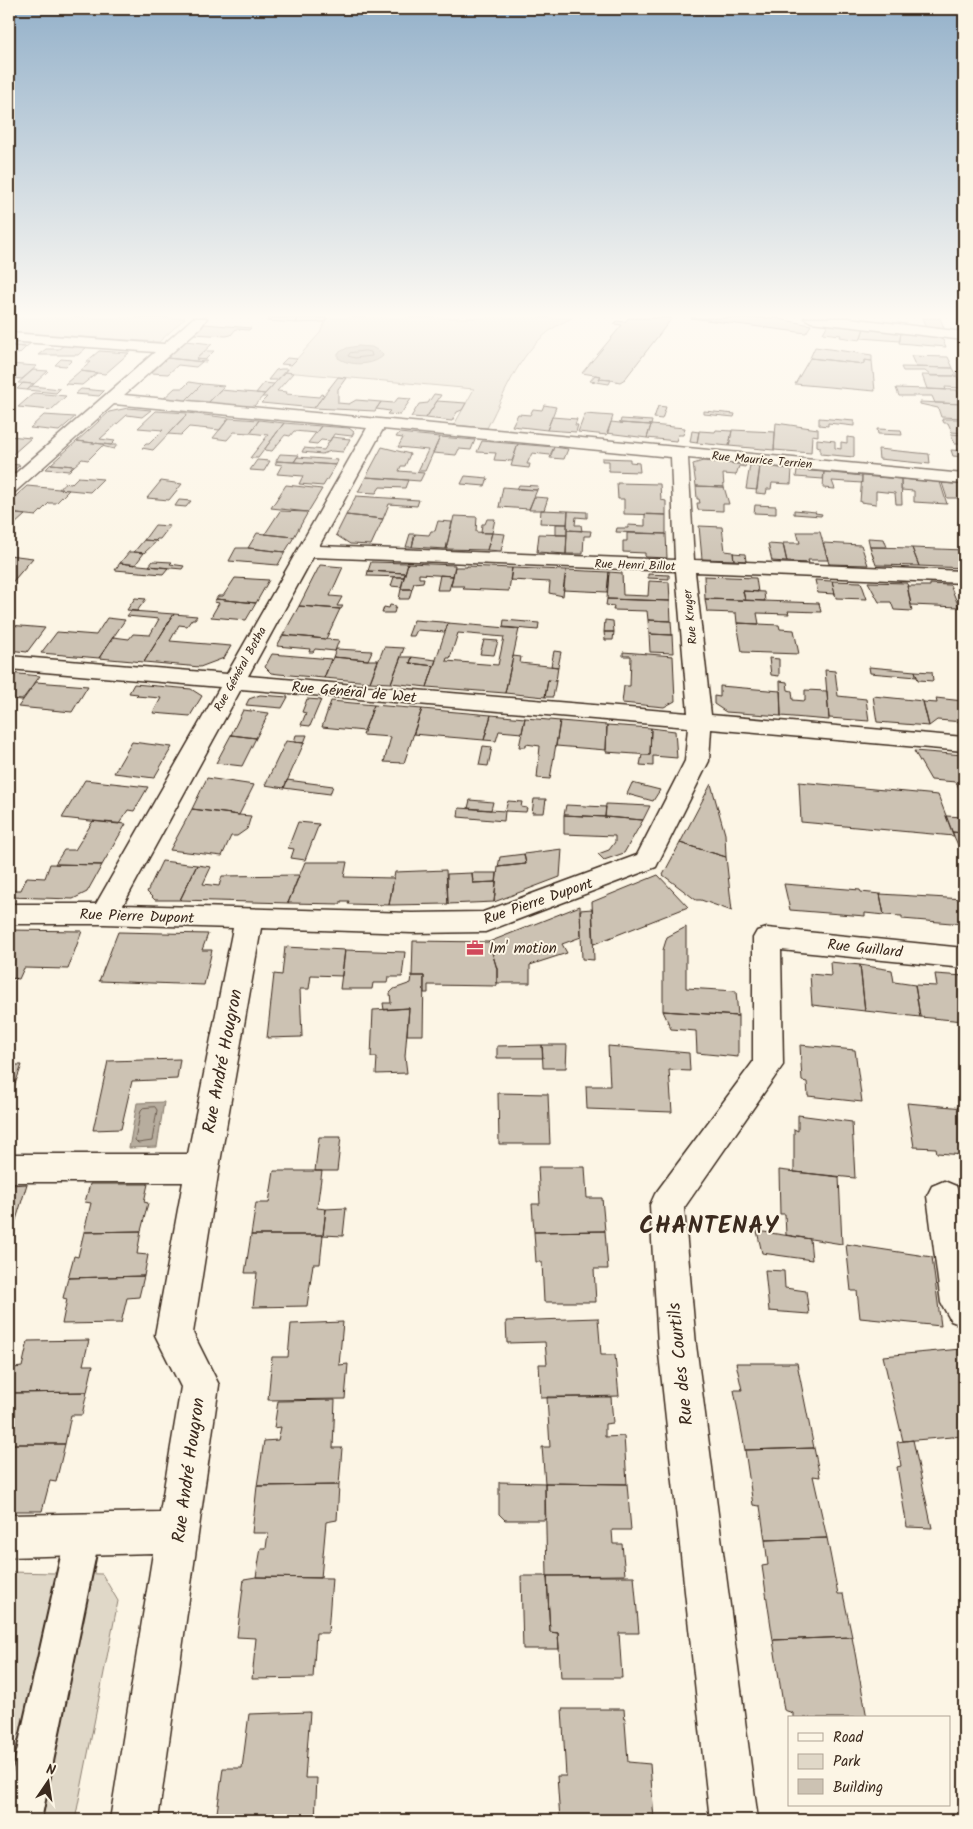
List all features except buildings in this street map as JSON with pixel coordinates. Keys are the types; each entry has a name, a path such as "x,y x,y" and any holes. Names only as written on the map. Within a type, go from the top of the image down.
{"street":[{"path":"9,488 106,403"},
{"name":"Rue Maurice Terrien","path":"157,403 964,479"},
{"name":"Rue Général Botha","path":"104,914 377,424"},
{"name":"Rue Kruger","path":"679,452 685,567 700,722"},
{"name":"Rue Henri Billot","path":"307,551 964,577"},
{"name":"Rue Général de Wet","path":"9,662 700,722"},
{"path":"700,722 964,744"},
{"name":"Rue Pierre Dupont","path":"9,914 104,914 412,923 485,922 647,861 697,761 700,722"},
{"name":"Rue André Hougron","path":"134,1820 200,1385 174,1335 202,1168 249,919"},
{"name":"Rue Guillard","path":"767,938 964,958"},
{"name":"Rue des Courtils","path":"734,1820 677,1345 667,1205 768,1065 767,938"},
{"path":"9,1168 202,1168"},
{"path":"944,1196 959,1303 964,1309"},
{"path":"9,1536 179,1532"}],"lane":[{"path":"21,1820 83,1534"}],"green space":[{"path":"466,403 499,403 487,428 454,425"},
{"path":"9,1572 102,1574 118,1601 75,1820 9,1820"}],"water":[{"path":"164,1102 157,1147 129,1148 137,1103"}],"place":[{"name":"Im' motion","path":"475,948"}],"district":[{"name":"CHANTENAY","path":"709,1225"}]}
